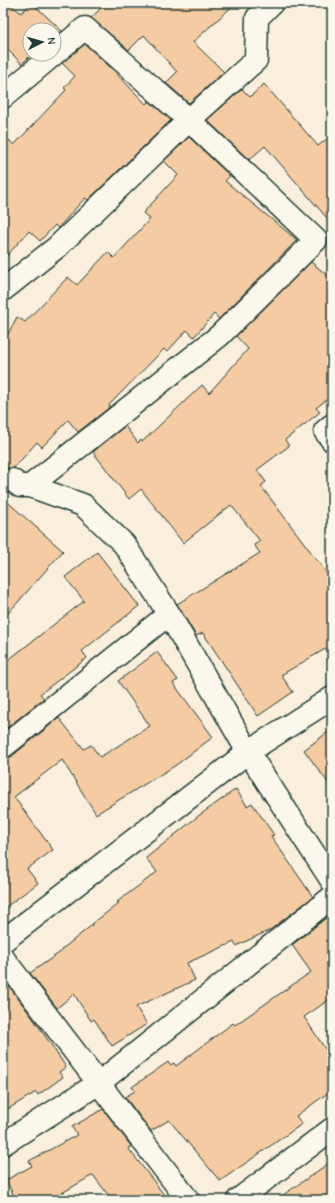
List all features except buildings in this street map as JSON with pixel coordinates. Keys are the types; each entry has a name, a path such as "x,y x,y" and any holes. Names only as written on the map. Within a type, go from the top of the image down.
{"street":[{"path":"3,290 57,247 189,120 256,60 257,18 272,3"},
{"path":"62,47 84,28 189,120 316,240 219,336 21,483 83,505 124,544 169,614 248,752 332,881"},
{"path":"3,97 45,62"},
{"path":"332,425 325,431 332,440"},
{"path":"3,746 169,614"},
{"path":"3,941 248,752 332,698"},
{"path":"3,1144 99,1083 332,897"},
{"path":"3,958 188,1200"},
{"path":"238,1200 332,1129"}]}
